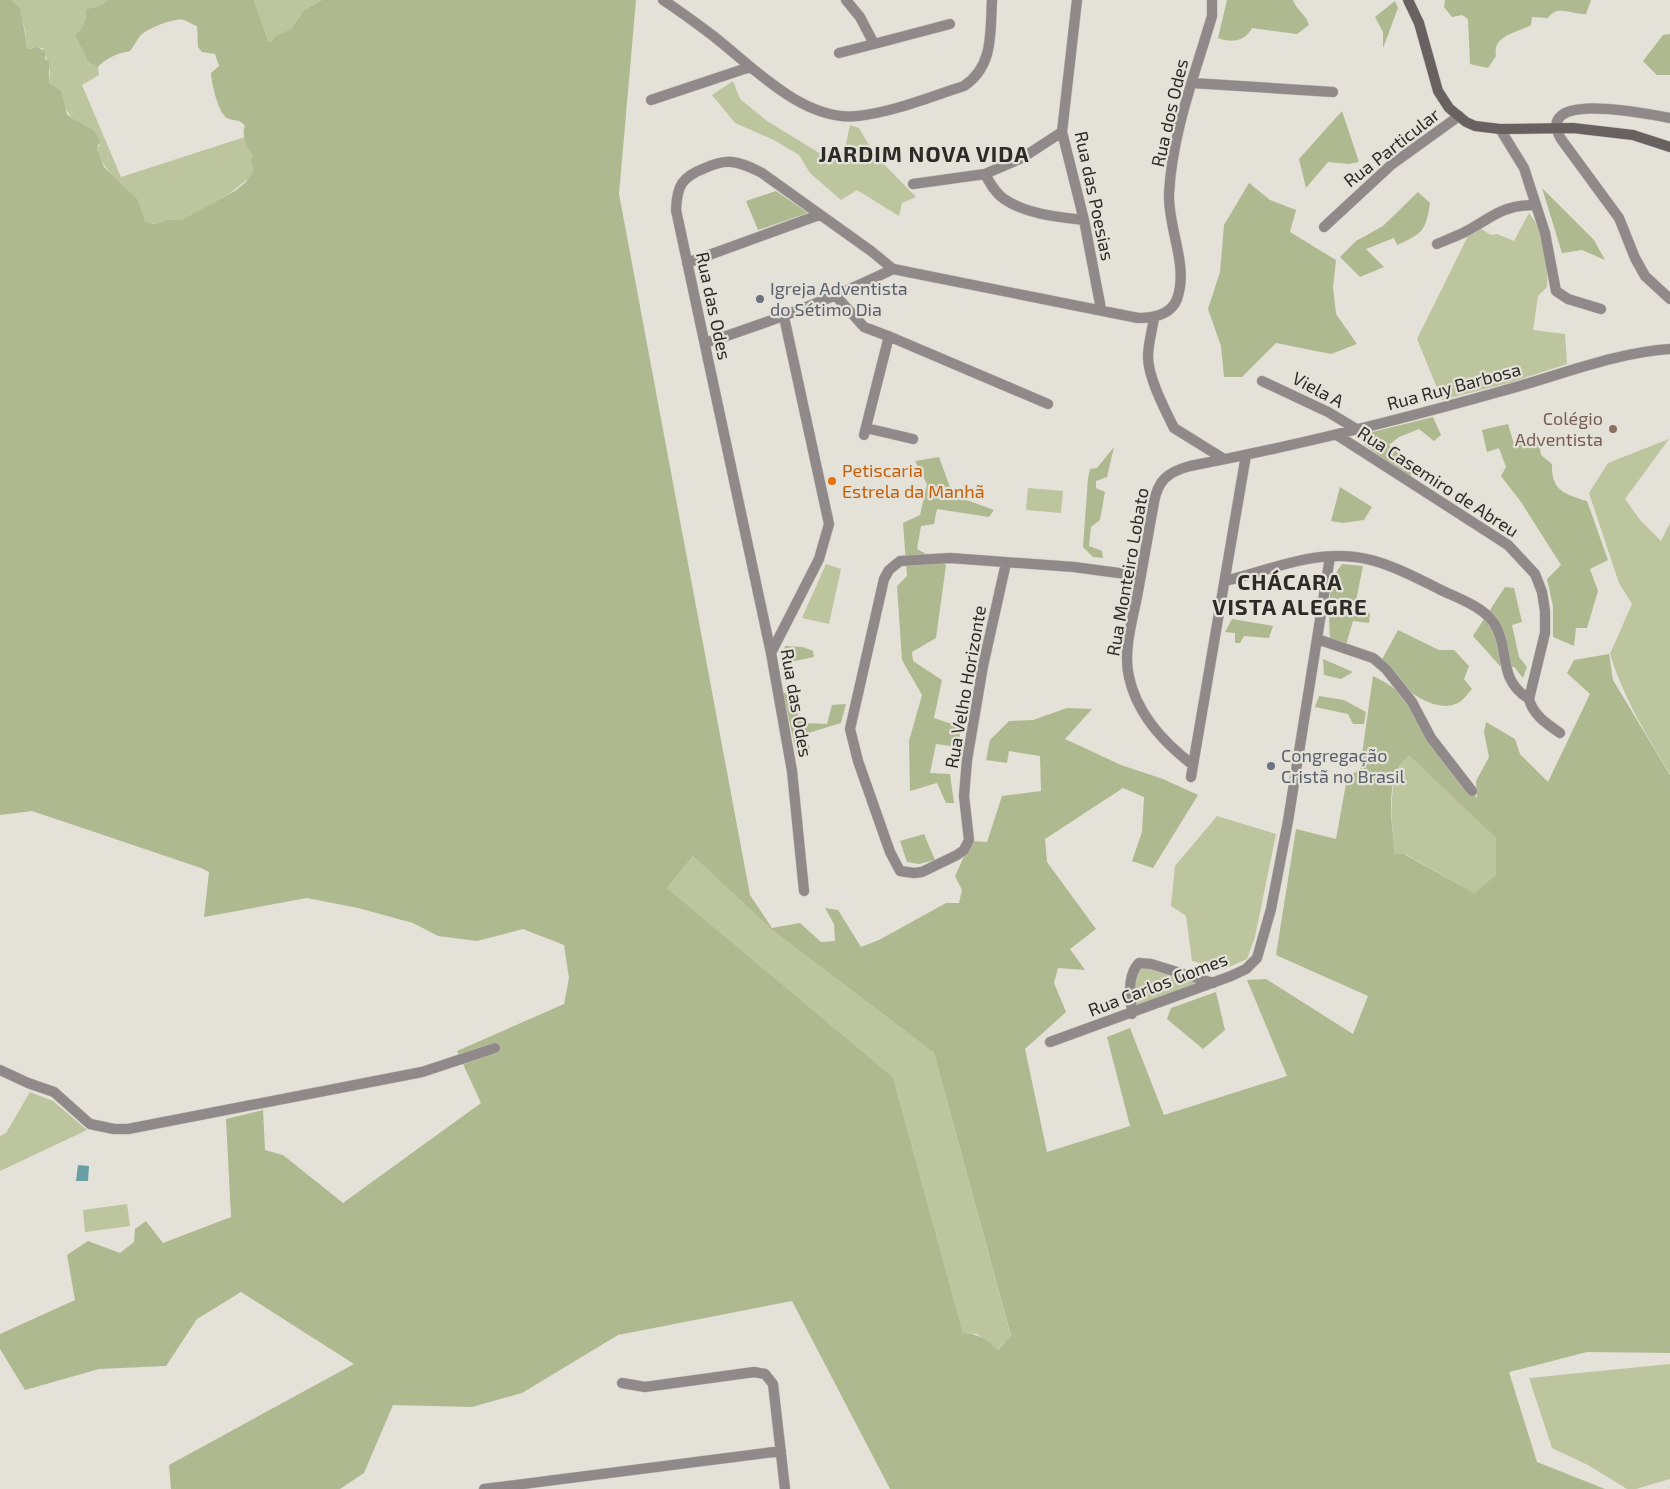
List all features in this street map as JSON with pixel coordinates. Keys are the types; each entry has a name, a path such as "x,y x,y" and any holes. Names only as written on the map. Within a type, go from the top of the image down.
{"main road":[{"path":"1408,0 1419,23 1438,90 1459,116 1475,126 1500,128 1556,127 1633,136 1670,147"}],"street":[{"path":"663,0 792,97 818,111 847,116 885,111 964,86 974,80 984,66 987,54 992,0"},
{"path":"846,0 860,17 874,44"},
{"name":"Rua das Poesias","path":"1077,0 1062,132 1084,220 1101,309"},
{"name":"Rua dos Odes","path":"1154,318 1172,307 1176,301 1181,281 1169,195 1180,126 1212,16 1212,0"},
{"path":"839,53 950,24"},
{"path":"650,100 750,67"},
{"path":"1192,83 1333,92"},
{"path":"1670,118 1606,109 1580,108 1565,114 1558,121 1556,127 1561,139 1619,218 1642,271 1670,299"},
{"name":"Rua Particular","path":"1324,227 1391,165 1459,116"},
{"path":"1500,128 1524,168 1534,205 1548,241 1556,291 1568,299 1601,309"},
{"path":"913,184 985,174 1022,158 1062,132"},
{"name":"Rua das Odes","path":"804,892 792,771 771,652 676,210 679,189 687,177 712,165 732,162 752,168 871,251 893,269 1101,309"},
{"path":"985,174 994,189 1003,198 1015,204 1045,214 1084,220"},
{"path":"1437,244 1463,233 1500,210 1519,205 1534,205"},
{"path":"687,263 818,214"},
{"path":"705,343 784,318 893,269"},
{"path":"836,296 864,327 1048,404"},
{"path":"1101,309 1138,318 1154,318 1148,362 1170,420 1174,428 1224,459"},
{"path":"771,652 819,558 829,524 784,318"},
{"path":"889,336 865,432 913,439"},
{"name":"Rua Ruy Barbosa","path":"1246,454 1358,430 1526,385 1612,358 1634,353 1670,349"},
{"name":"Viela A","path":"1262,381 1319,407 1358,430"},
{"name":"Rua Casemiro de Abreu","path":"1336,435 1508,545 1535,574 1545,612 1545,633 1530,699"},
{"path":"1191,777 1246,454"},
{"name":"Rua Monteiro Lobato","path":"1193,766 1161,737 1141,706 1129,677 1130,631 1154,502 1160,483 1172,472 1180,468 1246,454"},
{"path":"1225,581 1300,560 1353,556 1384,564 1440,589 1488,615 1500,638 1509,678 1519,692 1530,699 1532,707 1538,715 1560,734"},
{"name":"Rua Carlos Gomes","path":"1050,1042 1132,1014 1213,983 1246,969 1252,964 1260,950 1288,821 1330,557"},
{"name":"Rua Velho Horizonte","path":"1006,564 983,666 967,760 964,796 969,840 964,850 946,862 922,872 904,872 897,868 890,852 858,760 850,729 884,579 895,564 900,560 950,558 1006,564 1074,567 1141,576"},
{"path":"1317,639 1373,658 1386,669 1412,702 1431,738 1472,791"},
{"path":"1132,1014 1130,978 1139,963 1151,964 1213,983"},
{"path":"0,1070 54,1092 90,1124 99,1127 128,1129 422,1072 495,1048"},
{"path":"622,1383 645,1387 754,1372 765,1374 773,1384 785,1489"},
{"path":"484,1489 781,1452"}],"green space":[{"path":"0,0 11,0 20,8 26,36 26,47 29,49 37,47 45,51 45,59 49,62 49,83 61,91 67,114 94,130 100,141 97,149 104,167 137,199 145,221 154,224 167,220 182,220 235,191 246,182 253,171 251,160 253,155 245,142 245,126 239,121 227,118 218,105 211,73 219,66 215,54 202,52 198,47 197,26 180,20 161,24 141,35 130,51 112,56 98,67 89,63 76,38 76,34 84,23 86,9 99,6 108,0 254,0 268,41 272,42 276,36 291,29 304,10 322,0 636,0 619,194 750,895 772,928 800,923 821,942 835,941 834,924 825,908 838,910 861,947 879,940 946,903 959,903 962,890 955,876 971,841 987,842 1002,796 1041,791 1040,756 1009,751 1007,763 986,760 990,740 1009,721 1033,720 1067,708 1092,709 1065,739 1121,765 1163,779 1198,795 1153,868 1132,861 1142,832 1144,797 1123,788 1045,839 1047,862 1096,929 1070,949 1085,970 1058,968 1054,983 1066,1012 1025,1049 1047,1152 1130,1126 1107,1037 1130,1028 1164,1115 1287,1076 1247,980 1266,979 1353,1034 1368,996 1276,955 1296,829 1336,839 1347,778 1360,769 1373,676 1396,690 1403,697 1433,744 1477,798 1476,781 1489,757 1484,732 1486,722 1515,739 1520,754 1548,782 1590,694 1567,673 1574,660 1609,654 1613,680 1670,775 1670,1353 1587,1352 1509,1372 1537,1462 1605,1489 890,1489 792,1301 618,1335 522,1393 472,1407 393,1405 364,1473 340,1489 171,1489 169,1465 354,1364 241,1292 197,1319 166,1366 99,1369 25,1390 0,1349 0,1334 75,1300 67,1255 88,1241 120,1253 134,1242 135,1229 146,1221 163,1243 231,1217 226,1119 263,1110 265,1150 283,1155 343,1203 481,1103 457,1051 564,1004 569,978 564,945 523,929 477,941 438,936 413,923 358,908 307,898 204,917 209,872 201,868 32,811 0,815","holes":["1409,755 1496,838 1496,875 1474,893 1404,854 1395,854 1391,815 1392,788 1395,775","693,856 771,929 934,1053 1011,1336 998,1350 982,1338 963,1333 893,1077 667,888"]},
{"path":"11,0 108,0 99,6 86,9 84,23 76,34 76,38 89,63 98,67 99,75 82,85 121,177 245,137 247,147 254,155 251,160 253,171 249,178 229,194 182,221 167,220 154,224 145,221 135,199 112,175 99,156 97,148 100,146 94,130 72,118 63,105 62,94 49,83 50,71 43,48 28,49 26,47 25,27"},
{"path":"254,0 322,0 304,10 291,29 272,42 268,41"},
{"path":"1227,0 1293,0 1309,25 1297,34 1252,28 1242,39 1233,41 1223,40 1218,38"},
{"path":"1445,0 1591,0 1586,14 1560,11 1548,18 1532,17 1531,25 1507,36 1498,43 1496,56 1488,68 1470,64 1468,19 1462,15 1452,17 1444,7"},
{"path":"1395,1 1398,8 1383,48 1383,32 1375,17"},
{"path":"1670,34 1670,75 1657,75 1643,61 1663,35"},
{"path":"733,81 740,99 767,121 821,154 838,157 845,148 850,125 859,128 875,155 916,197 902,203 899,216 857,190 841,200 810,173 799,155 774,140 735,123 712,95"},
{"path":"1342,111 1359,162 1349,164 1328,162 1306,188 1299,159"},
{"path":"1249,183 1270,200 1296,210 1290,232 1336,260 1333,287 1336,314 1357,344 1331,354 1276,343 1242,377 1224,377 1221,346 1208,309 1220,272 1224,225"},
{"path":"1542,188 1594,240 1605,260 1582,250 1562,253"},
{"path":"776,191 808,213 758,230 746,201"},
{"path":"1418,192 1430,203 1424,226 1412,238 1397,245 1394,238 1366,249 1384,267 1360,277 1340,257 1356,241 1383,226"},
{"path":"1529,213 1539,229 1547,268 1547,287 1538,296 1533,330 1565,334 1567,364 1512,382 1442,400 1417,339 1470,232 1478,227 1491,235 1497,234 1514,241"},
{"path":"1433,417 1441,435 1434,441 1419,429 1399,437 1389,445 1407,461 1412,479 1365,445 1360,435"},
{"path":"1508,424 1514,444 1538,439 1541,455 1552,464 1554,480 1561,490 1587,501 1608,560 1590,569 1598,591 1587,628 1576,628 1574,646 1553,637 1553,606 1547,579 1561,565 1521,502 1501,476 1506,467 1499,448 1487,452 1482,430"},
{"path":"1669,439 1625,499 1640,520 1661,541 1670,523 1670,774 1644,731 1629,701 1610,654 1632,604 1619,583 1589,493 1608,463"},
{"path":"1114,447 1107,477 1096,481 1096,488 1105,492 1100,520 1091,527 1089,546 1102,551 1103,558 1093,557 1083,547 1088,478 1090,469 1097,468"},
{"path":"939,457 953,495 994,510 989,517 937,509 934,524 921,526 917,549 946,565 936,638 912,652 913,661 942,680 934,718 961,727 958,747 936,744 930,773 950,774 954,803 946,803 937,783 910,791 909,741 922,695 902,660 897,586 907,576 903,523 920,515 927,484 915,461"},
{"path":"1340,487 1372,507 1364,520 1343,523 1331,521"},
{"path":"1028,488 1063,491 1061,513 1026,510"},
{"path":"826,564 841,569 829,624 802,618"},
{"path":"1342,564 1363,566 1356,601 1370,614 1369,623 1353,621 1346,645 1330,639 1329,610 1331,590 1333,580"},
{"path":"1505,587 1514,588 1522,622 1512,625 1519,657 1527,667 1523,678 1514,667 1500,666 1473,636"},
{"path":"1232,619 1273,626 1269,638 1244,636 1240,643 1235,643 1235,633 1225,632"},
{"path":"1398,630 1439,650 1454,650 1469,666 1464,679 1472,689 1462,701 1448,706 1437,705 1427,701 1416,696 1378,667"},
{"path":"785,646 803,647 813,651 814,657 785,663 782,658"},
{"path":"1323,659 1353,672 1341,679 1324,675"},
{"path":"783,692 793,699 794,710 806,723 827,724 832,705 846,704 841,723 805,734 810,749 797,756"},
{"path":"1319,696 1344,700 1366,712 1364,724 1353,724 1348,714 1315,707"},
{"path":"1409,754 1496,838 1496,875 1474,893 1405,854 1395,854 1392,815 1393,787 1401,763"},
{"path":"1217,816 1276,834 1255,937 1247,959 1224,969 1192,961 1186,916 1171,906 1175,866"},
{"path":"924,834 935,860 919,864 907,862 900,841"},
{"path":"693,856 771,929 934,1053 1011,1337 997,1350 977,1334 963,1333 893,1077 667,888"},
{"path":"1139,963 1213,983 1132,1014 1135,967"},
{"path":"1216,992 1225,1030 1203,1049 1167,1019 1171,1008"},
{"path":"30,1092 53,1101 87,1130 0,1171 0,1136 6,1133"},
{"path":"127,1204 130,1226 85,1232 83,1210"},
{"path":"1670,1364 1670,1479 1636,1489 1627,1489 1588,1465 1552,1448 1529,1378"}],"water":[{"path":"78,1165 89,1166 88,1181 76,1181"}],"place":[{"name":"Igreja Adventista do Sétimo Dia","path":"760,299"},
{"name":"Colégio Adventista","path":"1613,429"},
{"name":"Petiscaria Estrela da Manhã","path":"832,481"},
{"name":"Congregação Cristã no Brasil","path":"1271,766"}],"district":[{"name":"JARDIM NOVA VIDA","path":"924,154"},
{"name":"CHÁCARA VISTA ALEGRE","path":"1290,594"}]}
